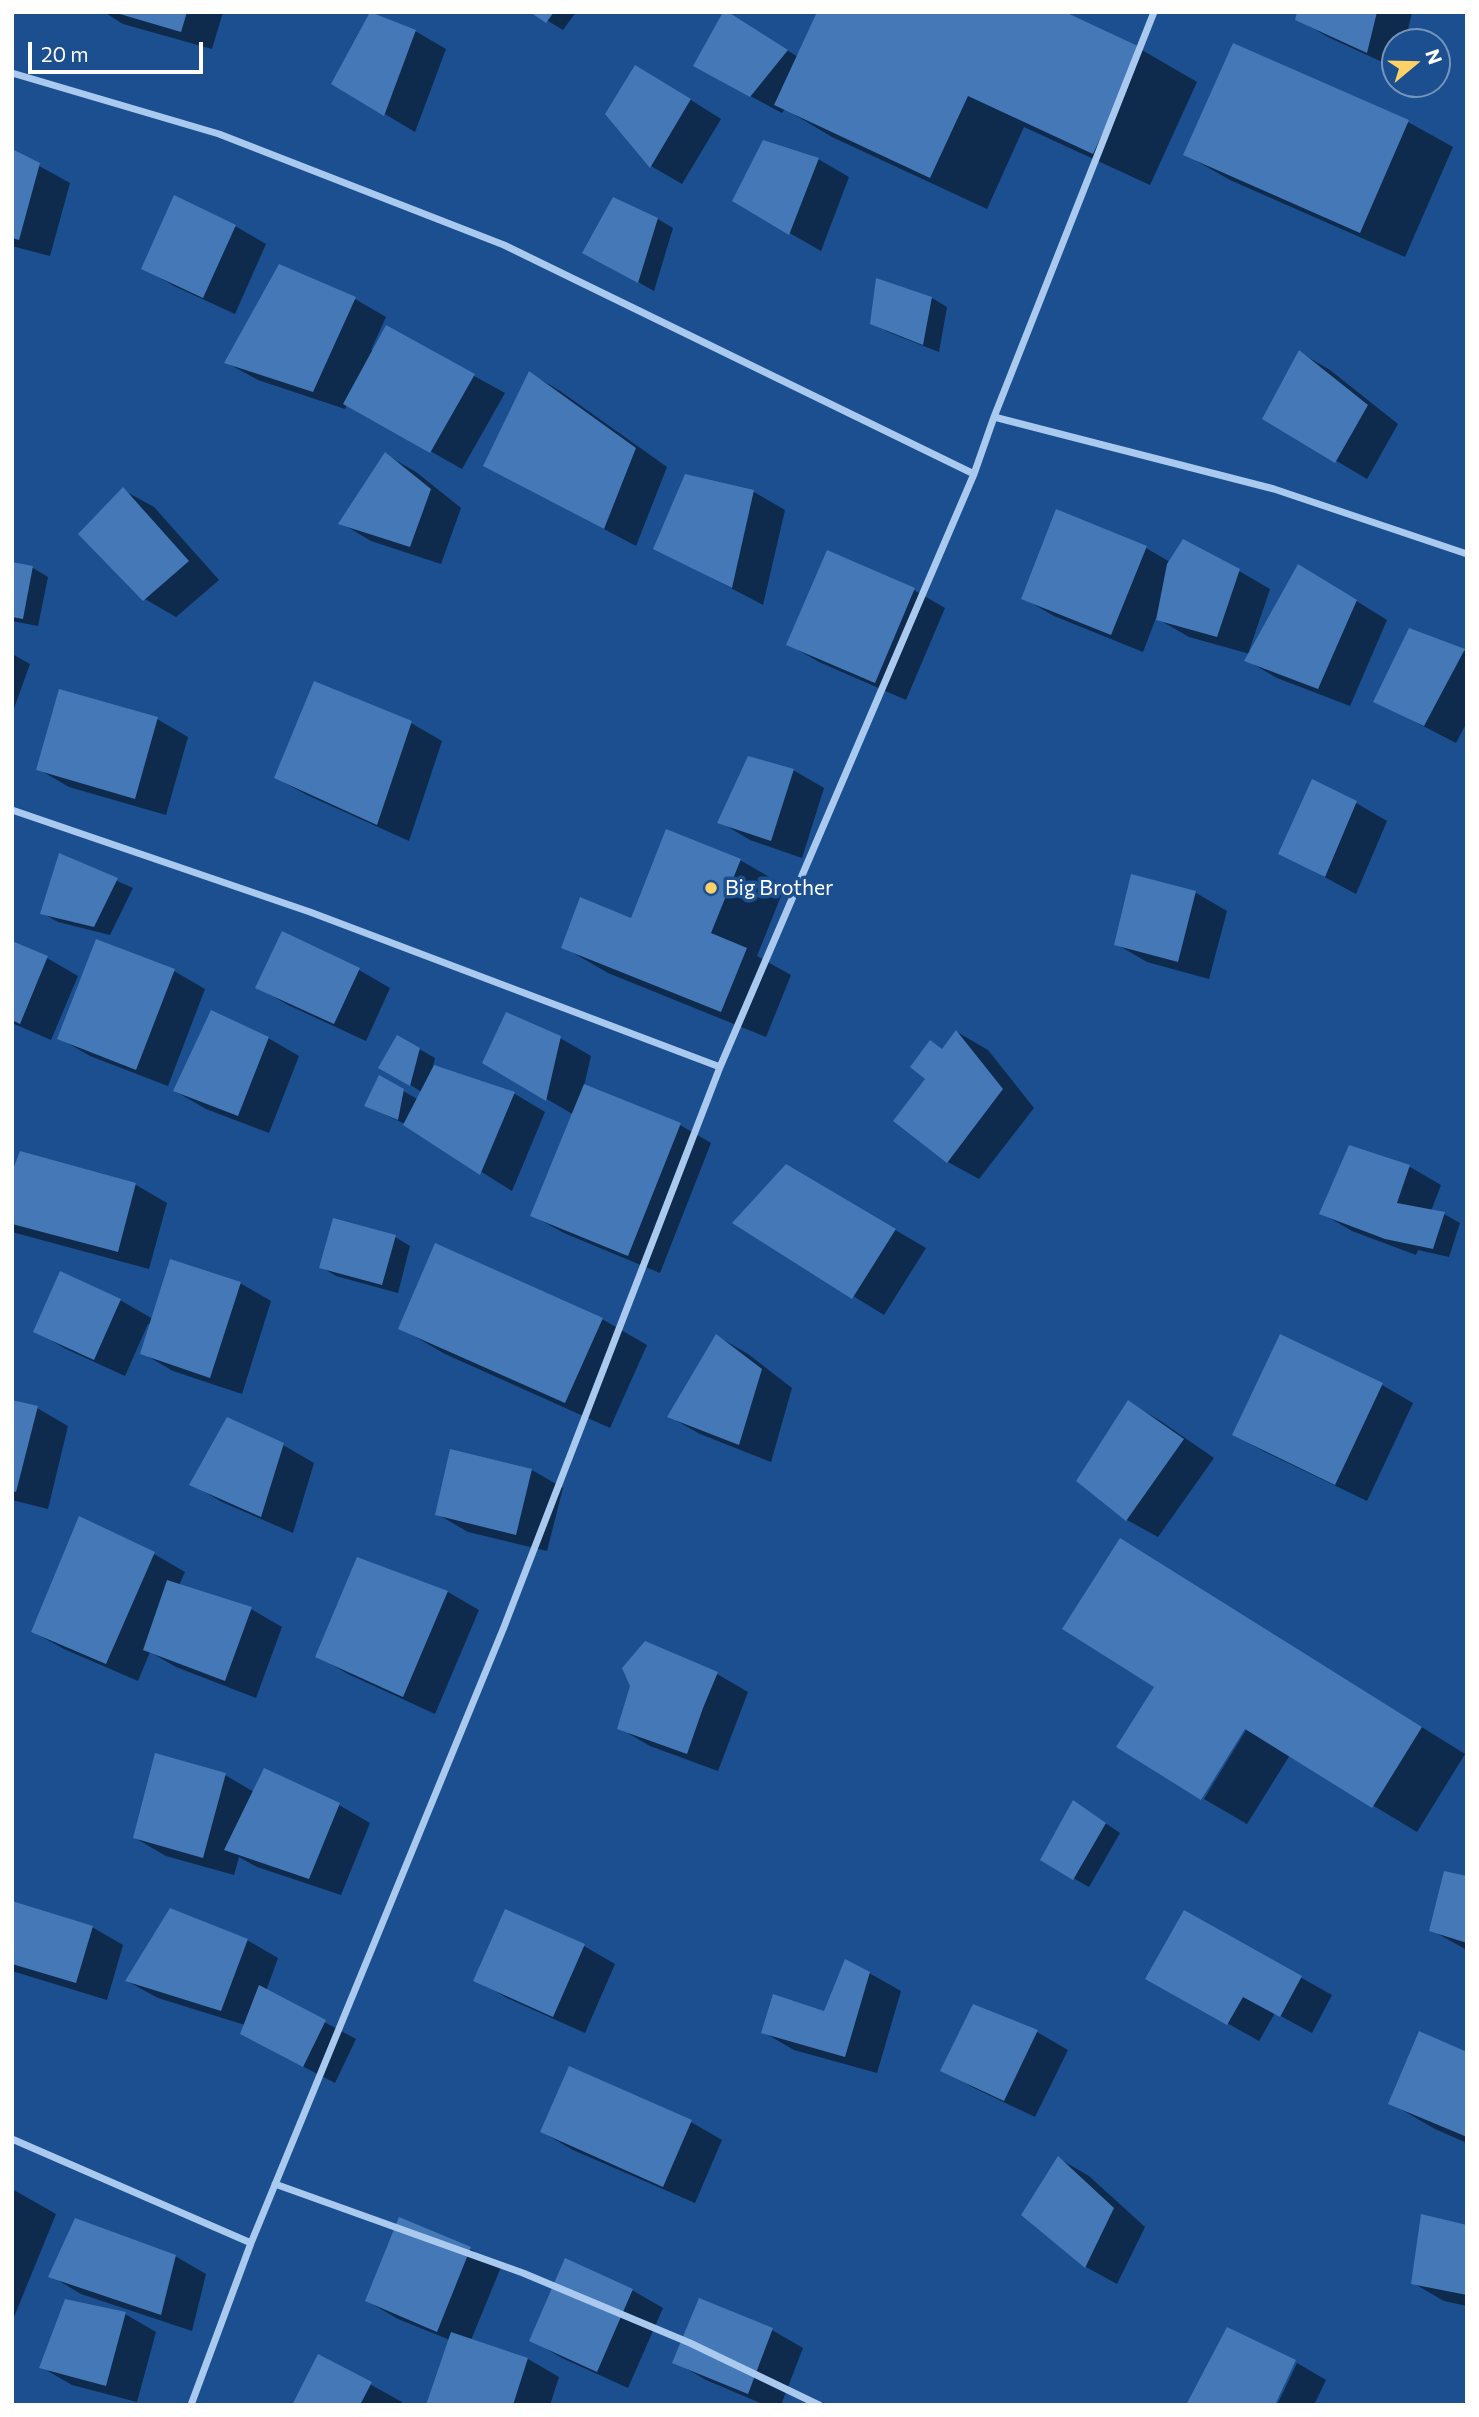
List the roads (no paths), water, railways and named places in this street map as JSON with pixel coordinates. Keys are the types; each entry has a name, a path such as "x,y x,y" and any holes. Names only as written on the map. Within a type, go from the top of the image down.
{"street":[{"path":"191,2405 251,2243 504,1627 719,1067 974,474 1154,12"},
{"path":"12,73 219,134 504,245 974,474"},
{"path":"994,417 1274,489 1467,554"},
{"path":"12,810 310,912 719,1067"},
{"path":"12,2139 251,2243"},
{"path":"275,2184 523,2273 690,2343 819,2405"}],"place":[{"name":"Big Brother","path":"711,888"}]}
